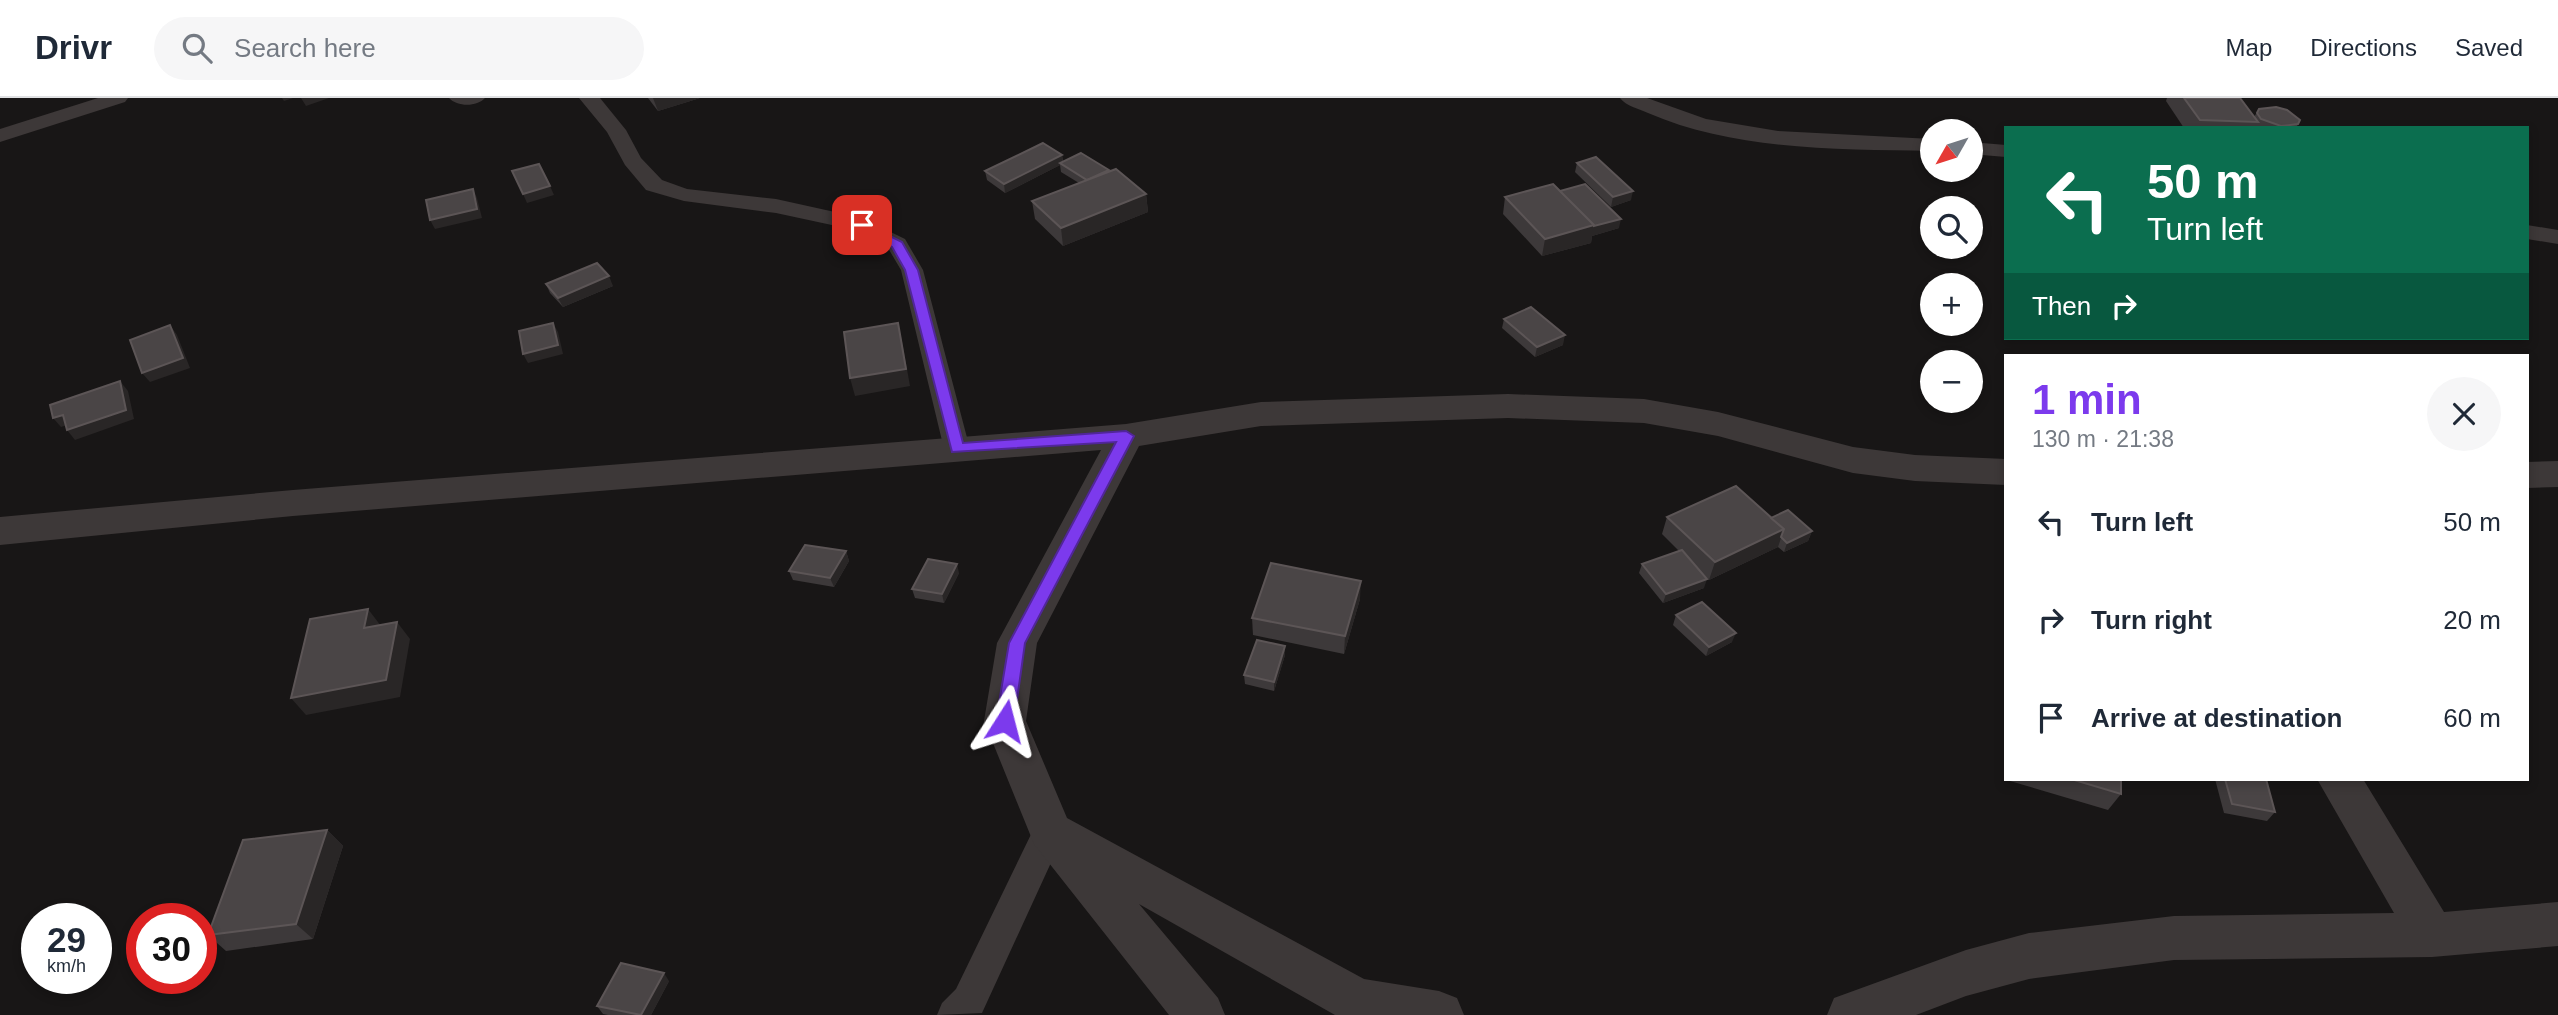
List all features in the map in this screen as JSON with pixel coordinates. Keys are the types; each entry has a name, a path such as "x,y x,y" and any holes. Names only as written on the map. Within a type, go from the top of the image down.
{"street":[{"path":"0,531 293,503 1126,436 1261,414 1508,407 1644,411 1718,424 1853,460 1915,468 2004,472"},
{"path":"1126,436 1017,643 1005,721 1050,830 1200,1015"},
{"path":"2529,475 2558,474"},
{"path":"2340,781 2432,935"},
{"path":"1050,830 1357,1001 1439,1015"},
{"path":"1852,1015 1966,973 2029,956 2174,938 2432,935 2558,924"}],"lane":[{"path":"0,136 118,98"},
{"path":"458,98 475,98"},
{"path":"589,98 616,130 632,161 654,185 684,195 776,206 862,225 897,244 912,270 957,449"},
{"path":"1630,98 1681,117 1768,136 1841,144 1920,145"},
{"path":"1983,149 2004,151"},
{"path":"2529,232 2558,237"},
{"path":"956,1015 969,1001 1050,830"}],"building":[{"path":"2184,98 2240,98 2258,122 2200,120"},
{"path":"2276,107 2287,110 2300,120 2298,124 2281,126 2261,119 2257,113 2259,109"},
{"path":"1043,143 1062,155 1004,184 985,171"},
{"path":"1081,153 1109,170 1087,180 1060,163"},
{"path":"1596,157 1633,191 1613,197 1577,163"},
{"path":"539,164 550,186 523,194 512,171"},
{"path":"1116,169 1146,194 1061,228 1032,201"},
{"path":"1553,184 1594,225 1545,239 1505,197"},
{"path":"1585,184 1621,219 1594,226 1560,191"},
{"path":"473,189 477,209 430,220 426,200"},
{"path":"597,263 609,276 558,298 546,284"},
{"path":"1531,307 1565,335 1537,347 1504,319"},
{"path":"553,323 558,345 523,354 519,331"},
{"path":"898,323 906,369 850,378 844,332"},
{"path":"170,325 183,358 142,373 130,340"},
{"path":"120,381 126,410 67,430 63,415 53,418 50,405"},
{"path":"1736,486 1784,529 1715,562 1667,517"},
{"path":"1788,510 1812,531 1787,543 1781,537 1784,529 1771,518"},
{"path":"805,545 846,551 830,578 789,571"},
{"path":"1682,550 1707,579 1666,594 1642,564"},
{"path":"928,559 957,564 942,594 912,589"},
{"path":"1271,563 1361,581 1345,636 1252,618"},
{"path":"1702,602 1736,633 1709,647 1676,615"},
{"path":"368,609 364,628 397,622 386,680 291,698 310,619"},
{"path":"1257,640 1285,646 1274,682 1244,675"},
{"path":"2078,781 2121,781 2121,794"},
{"path":"2226,781 2267,781 2275,812 2232,804"},
{"path":"327,830 296,924 217,934 217,911 243,840"},
{"path":"621,963 664,973 641,1015 597,1006"}],"route":[{"path":"862,225 897,244 912,270 957,449 1126,436 1017,643 1005,721"}]}
